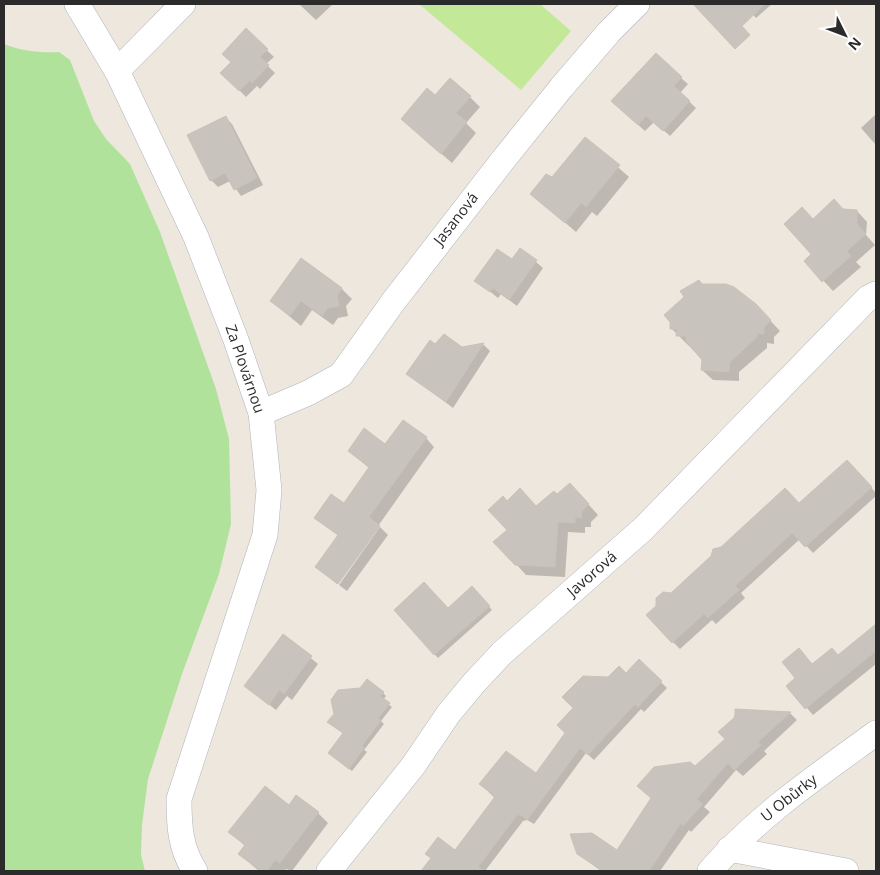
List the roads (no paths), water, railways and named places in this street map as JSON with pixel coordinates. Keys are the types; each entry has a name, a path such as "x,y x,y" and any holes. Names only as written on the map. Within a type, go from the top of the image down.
{"street":[{"name":"Za Plovárnou","path":"77,4 117,71 196,237 261,413 269,490 265,535 179,799 179,827 186,857 195,871"},
{"path":"117,71 183,4"},
{"name":"Jasanová","path":"261,413 308,393 341,375 393,302 502,160 609,32 637,4"},
{"name":"Javorová","path":"329,871 413,766 449,713 474,682 502,653 643,529 868,298 876,294"},
{"name":"U Obůrky","path":"710,871 729,849 774,807 876,732"},
{"path":"729,849 846,871"}]}
